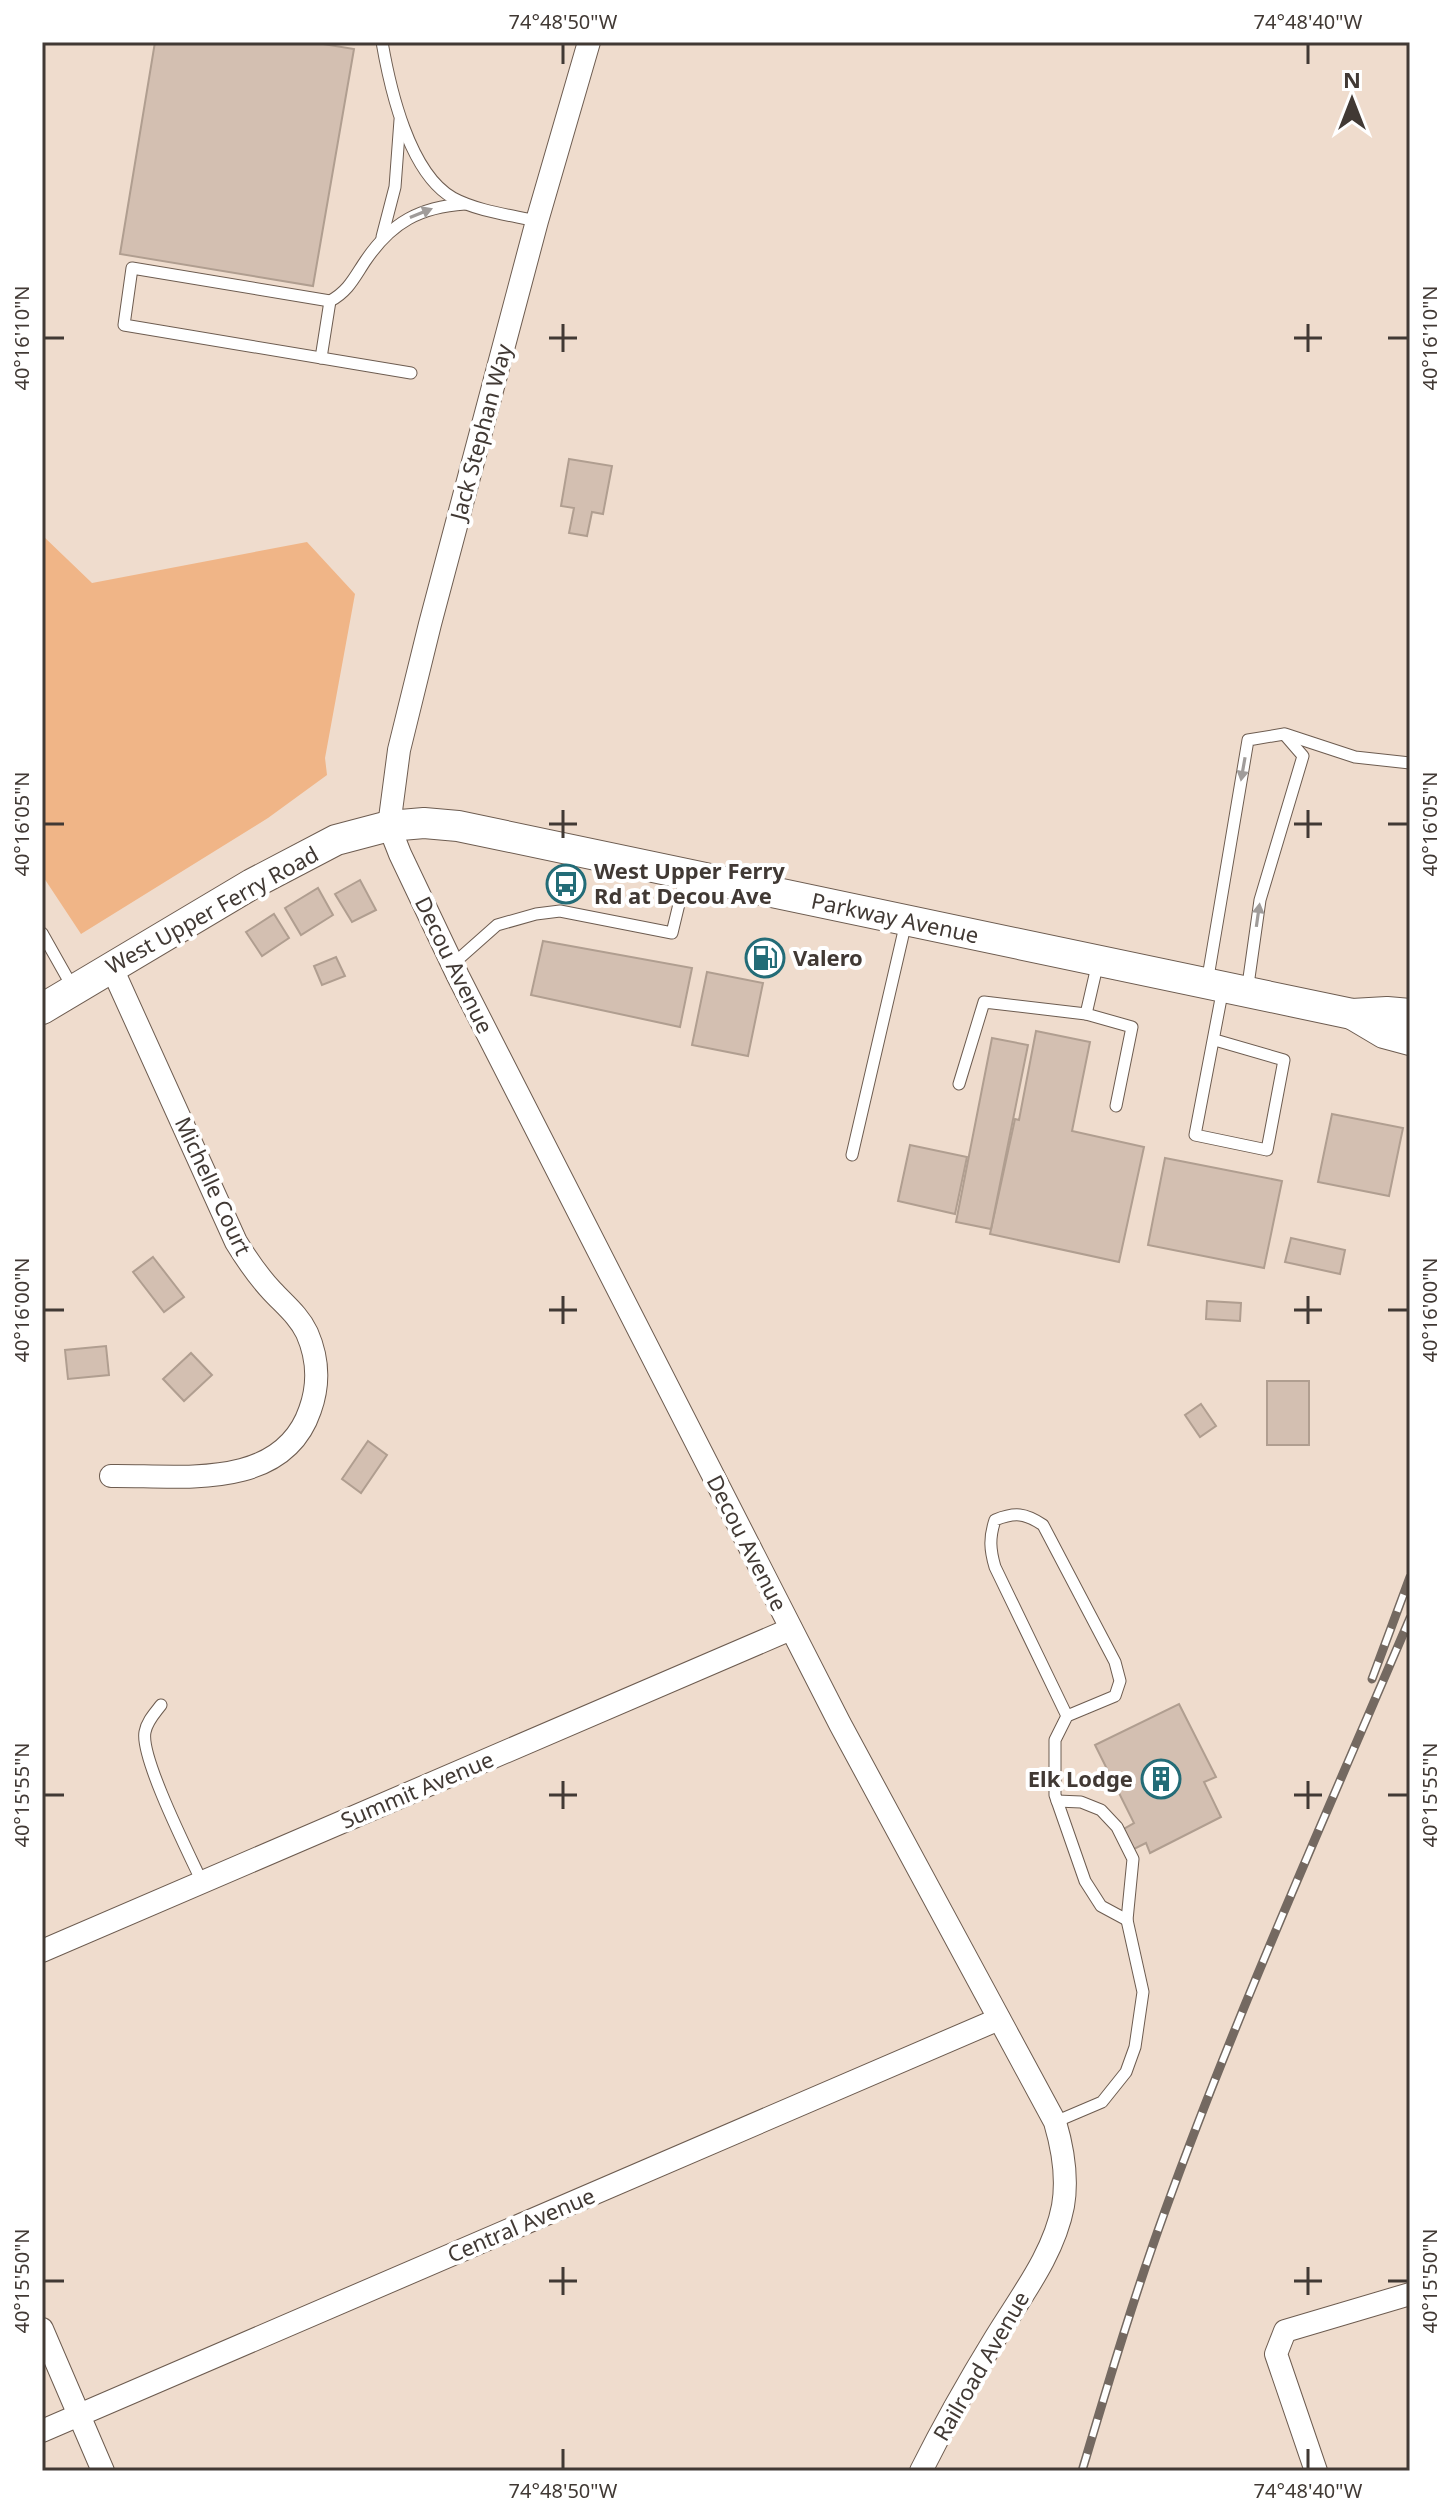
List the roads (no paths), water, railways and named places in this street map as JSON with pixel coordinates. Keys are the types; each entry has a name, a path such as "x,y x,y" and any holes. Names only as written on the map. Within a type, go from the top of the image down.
{"main road":[{"name":"Parkway Avenue","path":"389,826 424,823 458,826 1352,1014 1410,1014"},
{"name":"West Upper Ferry Road","path":"42,1009 252,884 336,840 389,826"},
{"name":"Parkway Avenue","path":"1352,1014 1384,1033 1410,1040"}],"street":[{"name":"Jack Stephan Way","path":"389,826 399,750 430,624 537,221 589,42"},
{"name":"Decou Avenue","path":"389,826 453,964 791,1629 1055,2122 1065,2176 1063,2206 1055,2235 1042,2262"},
{"name":"Michelle Court","path":"111,966 236,1242 253,1269 294,1313 306,1332 314,1353 317,1375 307,1419 294,1439 259,1466 239,1473 216,1475 111,1476"},
{"name":"Summit Avenue","path":"42,1951 791,1629"},
{"name":"Central Avenue","path":"42,2431 999,2019"},
{"name":"Railroad Avenue","path":"921,2471 965,2388 1042,2262"},
{"path":"1316,2471 1276,2354 1285,2331 1410,2294"},
{"path":"42,2329 103,2471"}],"lane":[{"path":"382,42 391,92 400,117 420,160 435,183 449,196 465,204 537,221"},
{"path":"382,238 395,187 400,117"},
{"path":"321,358 330,301 350,286 382,238 420,213 465,204"},
{"path":"330,301 132,268 124,325 411,373"},
{"path":"1226,988 1260,900 1303,756 1284,734"},
{"path":"1215,1040 1284,1060 1267,1150 1195,1135 1215,1040 1226,988 1248,740 1284,734 1355,757 1410,763"},
{"path":"453,964 497,925 536,914 560,911 672,933 686,874"},
{"path":"852,1155 906,921"},
{"path":"42,933 73,989"},
{"path":"1086,1014 1098,961"},
{"path":"959,1084 984,1002 1086,1014 1132,1027 1116,1106"},
{"path":"1067,1716 995,1567 990,1534 995,1520 1011,1514 1026,1514 1043,1525 1115,1662 1120,1681 1115,1696 1067,1716 1055,1740 1055,1795 1085,1881 1101,1906 1127,1920"},
{"path":"161,1705 145,1732 146,1747 161,1790 202,1882"},
{"path":"1055,2122 1102,2102 1126,2072 1135,2047 1143,1992 1127,1920 1133,1859 1117,1827 1101,1810 1081,1802 1057,1801"}],"railway":[{"path":"1372,1679 1410,1577"},
{"path":"1082,2471 1143,2275 1193,2136 1283,1913 1410,1618"}],"place":[{"name":"West Upper Ferry Rd at Decou Ave","path":"566,884"},
{"name":"Valero","path":"765,958"},
{"name":"Elk Lodge","path":"1161,1779"}]}
